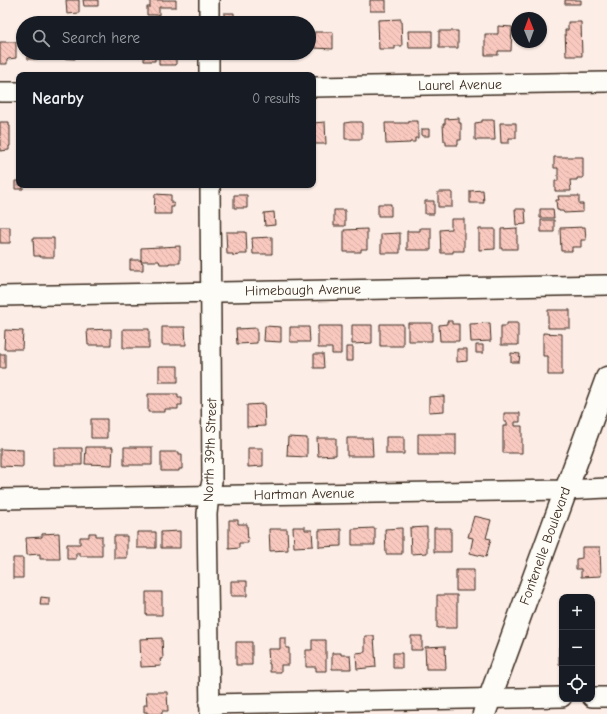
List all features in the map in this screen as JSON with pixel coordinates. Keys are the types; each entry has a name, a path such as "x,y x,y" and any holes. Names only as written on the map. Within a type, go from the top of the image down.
{"main road":[{"name":"Fontenelle Boulevard","path":"487,706 607,378"}],"street":[{"path":"209,0 209,16"},
{"path":"209,60 209,72"},
{"name":"Laurel Avenue","path":"316,87 607,82"},
{"path":"0,92 16,92"},
{"name":"North 39th Street","path":"209,709 207,514 212,481 210,188"},
{"name":"Himebaugh Avenue","path":"0,296 607,285"},
{"name":"Hartman Avenue","path":"0,499 566,490 607,488"},
{"path":"209,709 487,706 559,697"},
{"path":"595,697 607,697"}],"building":[{"path":"66,0 79,0 79,13 67,14"},
{"path":"83,0 98,0 98,6 84,6"},
{"path":"150,0 176,0 176,7 159,7 159,15 147,15 147,7 150,7"},
{"path":"370,0 386,0 386,11 370,11"},
{"path":"565,0 581,0 581,4 565,4"},
{"path":"224,13 234,13 234,16 224,16"},
{"path":"401,19 402,46 395,46 395,49 379,49 378,20"},
{"path":"568,22 581,22 582,56 566,56 565,30 568,30"},
{"path":"498,26 511,27 511,51 498,51 498,55 485,55 485,34 498,34"},
{"path":"408,31 432,31 432,48 409,48"},
{"path":"439,31 458,31 458,48 439,48"},
{"path":"316,32 333,32 333,49 316,48"},
{"path":"0,42 16,42 16,58 8,59 7,64 0,64"},
{"path":"144,60 155,60 155,61"},
{"path":"159,60 176,60 176,65 159,65"},
{"path":"459,118 459,123 461,123 461,140 458,140 458,145 446,145 446,141 444,141 443,124 445,124 445,119"},
{"path":"482,120 494,120 495,140 475,140 475,123 482,122"},
{"path":"409,121 418,121 418,138 415,138 415,142 386,144 385,123 409,123"},
{"path":"0,122 9,122 9,150 0,151"},
{"path":"325,122 326,144 316,144 316,123"},
{"path":"362,122 362,139 345,139 345,123"},
{"path":"500,123 516,123 516,138 509,138 509,143 501,143"},
{"path":"422,129 429,129 429,136 422,136"},
{"path":"554,157 583,157 583,178 570,180 571,191 555,191 555,181 558,181 558,168 554,168"},
{"path":"15,181 16,188 23,188 23,189 15,189"},
{"path":"483,190 484,203 470,203 470,191"},
{"path":"438,192 452,192 452,207 438,207"},
{"path":"155,194 171,195 171,203 174,203 174,207 171,207 171,214 154,214"},
{"path":"234,195 247,195 247,208 234,208"},
{"path":"558,196 579,196 579,204 583,204 583,212 564,213 563,211 557,210 556,200 559,200"},
{"path":"425,201 434,201 434,214 425,214"},
{"path":"378,204 391,204 391,216 378,216"},
{"path":"515,209 525,209 526,224 516,225"},
{"path":"540,209 553,209 554,218 540,218"},
{"path":"334,210 345,210 345,226 334,226"},
{"path":"274,212 275,225 265,226 264,213"},
{"path":"451,219 464,219 464,251 441,253 440,230 451,229"},
{"path":"541,220 554,220 554,232 541,232"},
{"path":"0,227 10,227 10,243 0,243"},
{"path":"585,227 586,240 581,240 581,247 572,247 572,251 561,251 560,228"},
{"path":"420,228 431,228 431,250 407,250 407,231 420,231"},
{"path":"517,228 517,249 501,249 501,229"},
{"path":"367,229 367,249 361,249 361,252 344,252 344,230"},
{"path":"479,229 495,229 495,249 479,250"},
{"path":"226,232 246,232 247,254 233,256 233,254 227,254"},
{"path":"400,233 400,253 381,253 381,234"},
{"path":"272,237 272,254 253,254 252,238"},
{"path":"33,238 54,238 54,257 34,256"},
{"path":"180,246 180,263 160,264 159,261 141,261 141,248"},
{"path":"130,260 141,260 143,263 143,270 130,270"},
{"path":"548,310 570,310 570,328 548,328"},
{"path":"447,321 452,321 452,324 459,324 459,341 440,341 439,325 447,324"},
{"path":"408,323 432,323 432,341 408,341"},
{"path":"490,323 491,341 471,342 470,324"},
{"path":"507,323 518,323 518,345 501,345 501,326 507,326"},
{"path":"380,324 403,324 403,346 380,346"},
{"path":"352,325 372,325 372,343 352,344"},
{"path":"265,326 281,327 281,342 264,341"},
{"path":"318,326 341,326 341,354 332,354 332,348 318,348"},
{"path":"162,327 185,327 186,345 162,345"},
{"path":"290,327 309,327 310,342 290,342"},
{"path":"257,328 257,343 237,344 236,329"},
{"path":"111,329 111,345 88,345 87,330"},
{"path":"123,329 149,329 149,348 123,348"},
{"path":"5,330 23,331 22,349 4,349"},
{"path":"543,333 562,334 562,375 548,375 548,356 543,356"},
{"path":"476,345 483,345 483,353 476,353"},
{"path":"346,347 353,347 353,361 346,361"},
{"path":"457,349 467,349 467,361 457,362"},
{"path":"511,353 520,354 519,362 511,362"},
{"path":"0,354 5,354 5,368 0,368"},
{"path":"314,354 323,354 324,368 314,368"},
{"path":"159,366 178,366 178,382 159,382"},
{"path":"148,394 178,394 178,398 182,398 182,405 178,405 178,409 165,409 165,412 148,412"},
{"path":"444,396 444,411 429,412 429,397"},
{"path":"264,404 265,426 247,427 247,405"},
{"path":"504,413 520,413 520,422 515,422 515,426 522,426 522,453 503,453 503,426 507,426 507,422 504,422"},
{"path":"91,419 107,419 107,438 91,438"},
{"path":"418,434 456,434 456,455 418,455"},
{"path":"288,437 307,438 307,457 287,456"},
{"path":"386,437 404,437 404,454 386,454"},
{"path":"317,438 336,438 336,455 318,456"},
{"path":"347,438 372,438 373,456 347,456"},
{"path":"86,447 113,447 112,465 85,464"},
{"path":"124,447 152,447 152,465 124,465"},
{"path":"54,448 82,448 82,465 54,465"},
{"path":"248,448 263,448 263,466 248,467"},
{"path":"0,449 23,450 23,467 0,466"},
{"path":"161,452 179,452 179,454 182,454 182,469 179,469 179,471 161,471"},
{"path":"474,516 491,520 486,538 491,539 486,557 470,553 473,538 468,537"},
{"path":"229,520 238,520 238,524 247,524 248,543 239,543 239,548 229,549"},
{"path":"293,527 305,527 305,530 312,530 313,546 294,547"},
{"path":"427,527 427,553 411,554 410,528"},
{"path":"375,528 375,545 352,545 352,529"},
{"path":"402,528 402,554 386,554 385,529"},
{"path":"434,528 451,528 451,552 434,552"},
{"path":"269,529 287,529 288,550 270,551"},
{"path":"341,529 341,546 319,547 319,530"},
{"path":"180,531 180,548 161,548 161,532"},
{"path":"137,532 156,532 156,548 137,548"},
{"path":"59,533 60,559 40,559 40,554 27,555 26,538 42,537 42,534"},
{"path":"89,533 96,533 96,536 102,536 102,556 80,556 80,553 76,553 76,559 67,559 67,544 80,544 80,537 89,537"},
{"path":"114,536 127,536 127,558 114,558"},
{"path":"582,547 600,547 601,576 581,577 581,569 576,569 576,559 582,558"},
{"path":"13,558 23,558 23,578 13,578"},
{"path":"456,570 474,570 474,591 456,591"},
{"path":"231,581 247,581 247,596 231,596"},
{"path":"146,592 162,592 162,615 146,615"},
{"path":"437,595 457,595 457,628 437,628"},
{"path":"41,597 49,598 49,605 40,605"},
{"path":"365,636 374,636 376,667 357,669 356,653 365,652"},
{"path":"411,636 422,636 422,650 411,650"},
{"path":"162,638 163,659 160,659 161,666 141,667 140,639"},
{"path":"280,638 286,638 286,648 289,648 289,665 281,665 281,672 270,672 268,649 280,649"},
{"path":"312,640 326,640 326,671 316,671 316,667 306,667 306,650 312,650"},
{"path":"236,642 252,642 252,665 236,665"},
{"path":"445,646 446,669 426,669 425,647"},
{"path":"332,653 350,655 351,669 332,669"},
{"path":"393,653 402,653 402,668 393,668"},
{"path":"146,692 167,692 168,711 162,711 162,714 147,714 147,712 144,712 144,705 147,705"}]}
